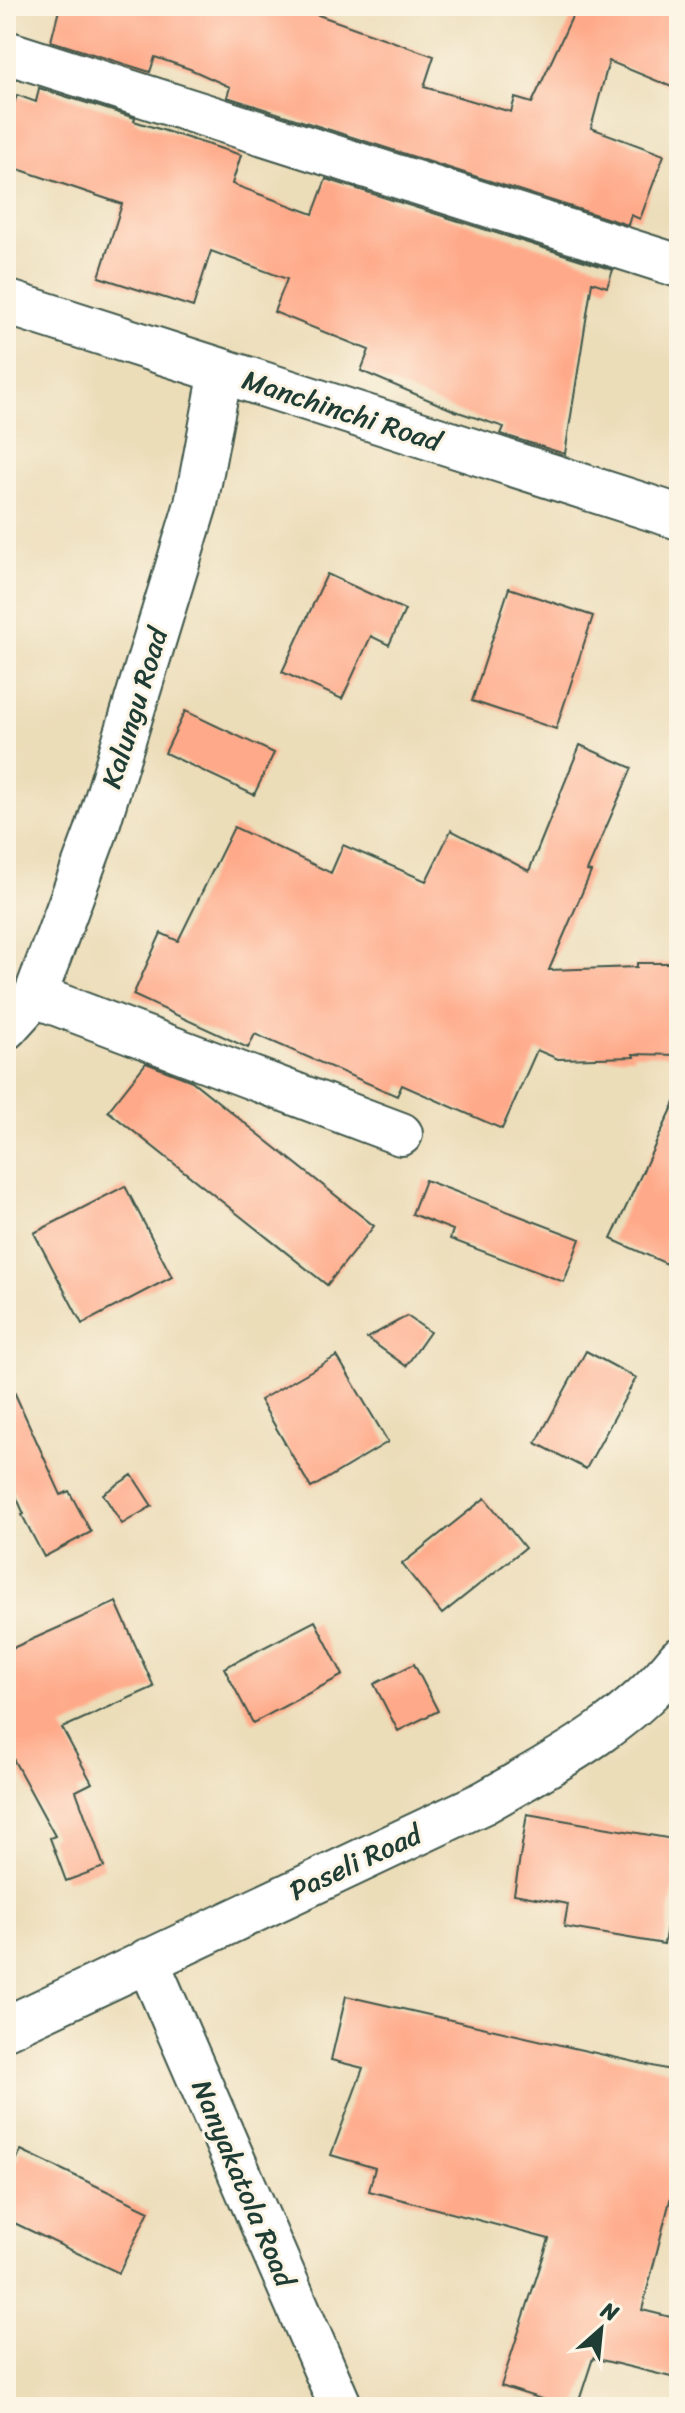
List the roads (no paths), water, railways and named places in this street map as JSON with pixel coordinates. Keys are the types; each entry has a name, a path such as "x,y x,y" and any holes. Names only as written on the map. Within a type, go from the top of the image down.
{"main road":[{"name":"Manchinchi Road","path":"6,302 679,517"}],"street":[{"path":"6,52 679,266"},
{"name":"Kalungu Road","path":"6,1028 35,996 96,832 196,504 221,371"},
{"path":"35,996 401,1134"},
{"name":"Paseli Road","path":"6,2028 483,1803 613,1725 663,1680 679,1659"},
{"name":"Nanyakatola Road","path":"147,1960 341,2407"}]}
